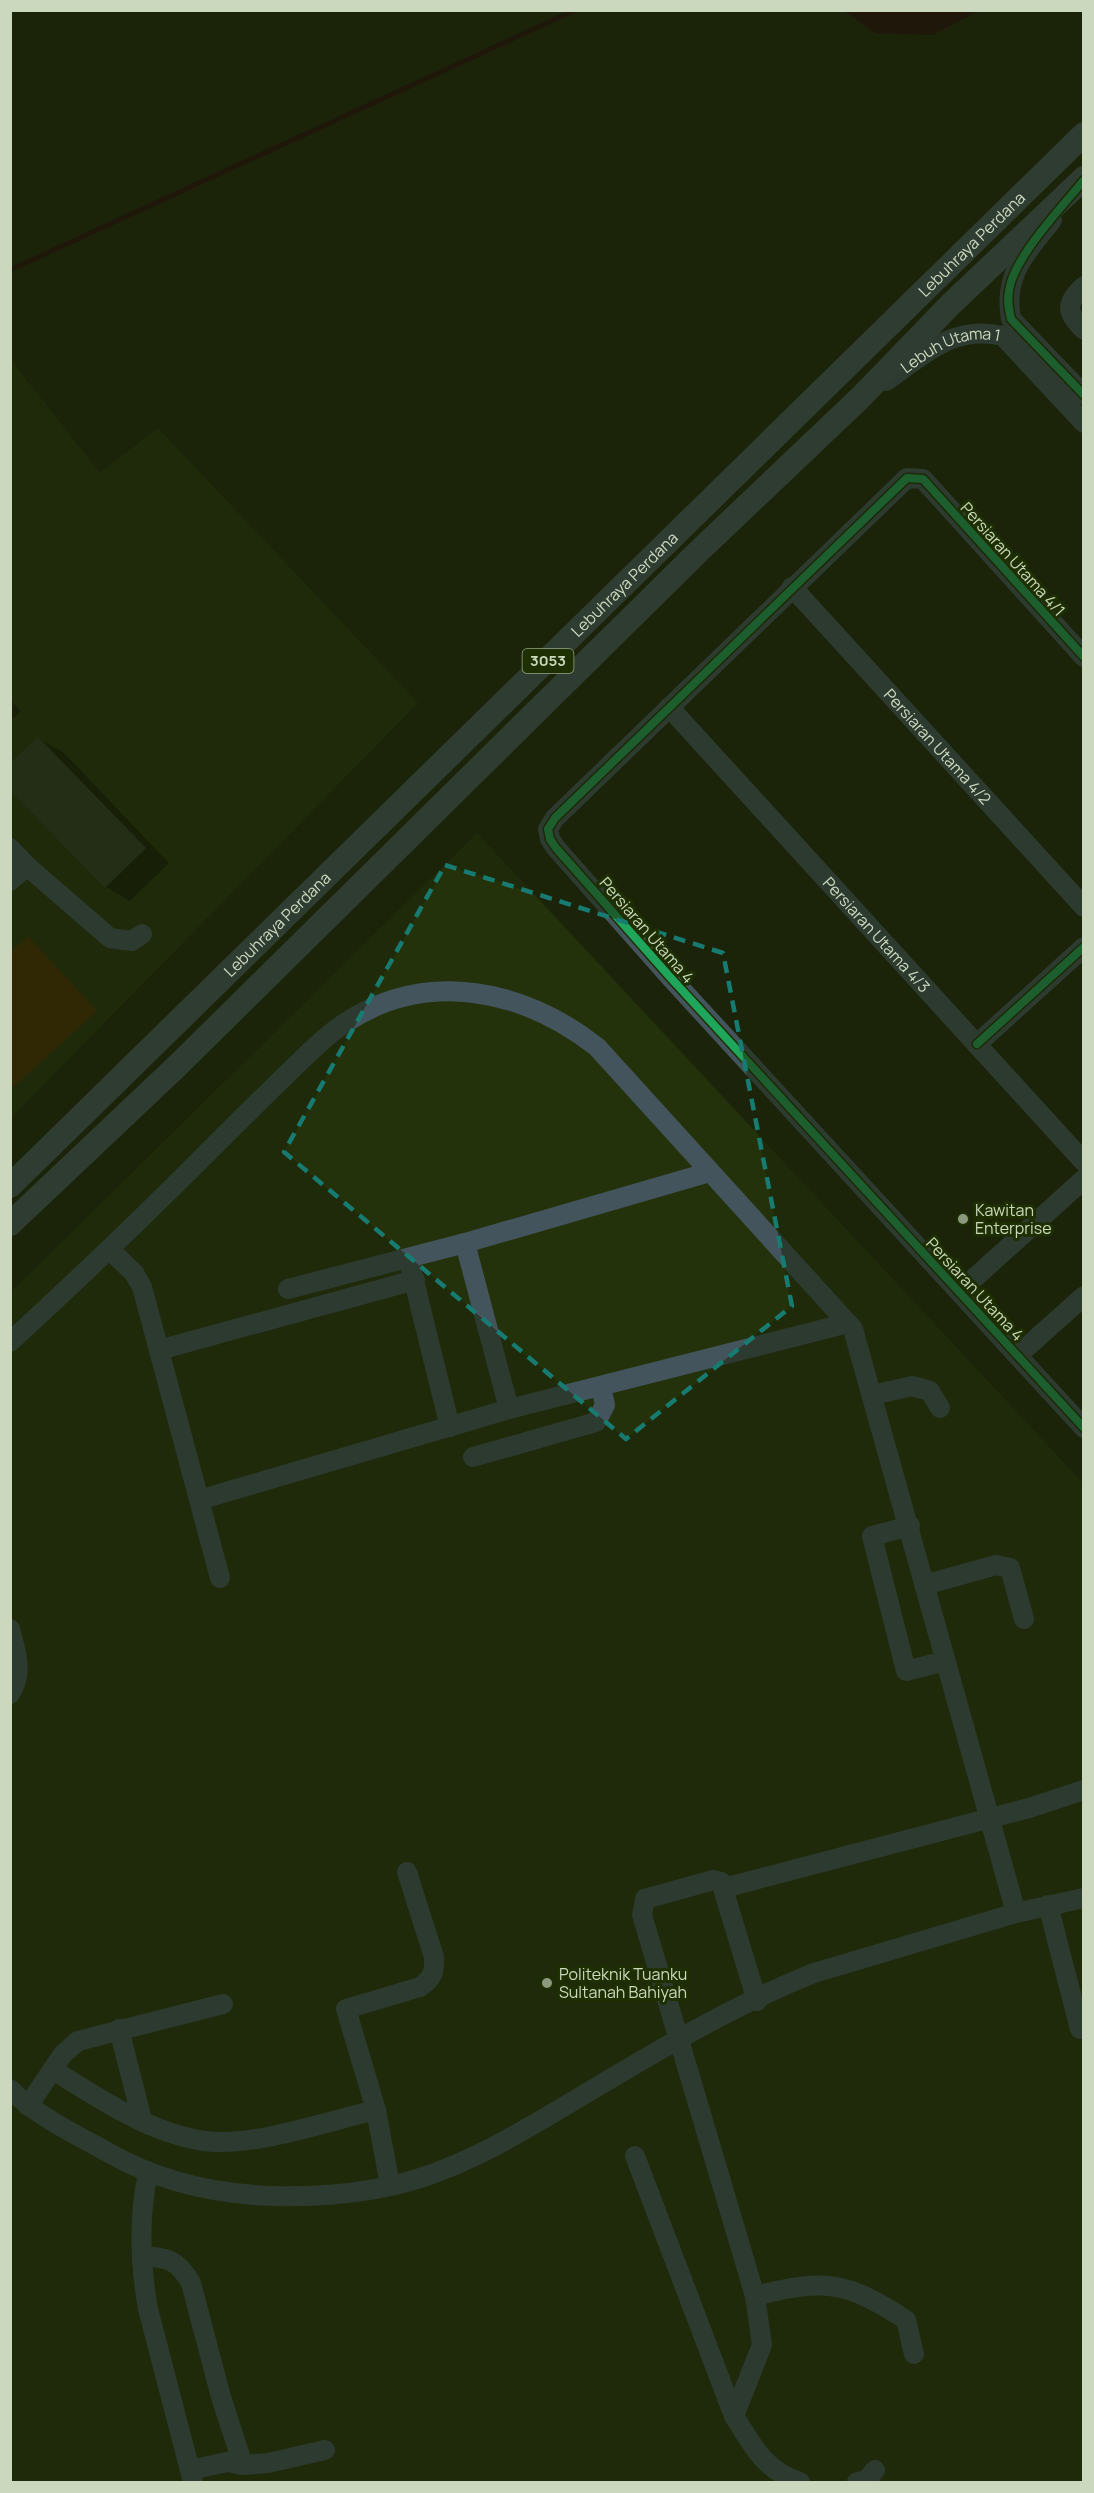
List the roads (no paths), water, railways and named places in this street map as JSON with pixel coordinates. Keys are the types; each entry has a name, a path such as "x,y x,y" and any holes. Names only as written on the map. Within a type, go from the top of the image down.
{"main road":[{"name":"Lebuhraya Perdana","path":"10,1186 776,438 932,280 1083,134"},
{"name":"Lebuhraya Perdana","path":"10,1224 176,1067 699,551 861,397 951,304 1083,179"}],"street":[{"name":"Lebuh Utama 1","path":"1083,179 1019,262 1012,278 1008,303 1011,319 1083,395"},
{"path":"1083,286 1072,297 1069,309 1073,320 1083,330"},
{"name":"Lebuh Utama 1","path":"861,397 948,339 966,333 988,333 1003,336 1083,423"},
{"name":"Persiaran Utama 4","path":"923,479 907,478 555,818 548,829 550,839 670,977 1018,1355 1079,1414"},
{"name":"Persiaran Utama 4/1","path":"923,479 1083,657"},
{"name":"Persiaran Utama 4/2","path":"792,587 1083,907"},
{"name":"Persiaran Utama 4/3","path":"669,707 1083,1162"},
{"path":"10,848 27,866 110,938 132,941 142,934"},
{"path":"10,881 27,866"},
{"path":"977,1044 1083,948"},
{"path":"10,1342 110,1250 305,1057 343,1024 368,1009 399,998 434,992 497,996 552,1017 597,1047 853,1329 910,1526 924,1585 1016,1913"},
{"path":"288,1289 465,1243 692,1180 710,1172"},
{"path":"960,1291 1083,1179"},
{"path":"465,1243 509,1409"},
{"path":"110,1250 134,1273 142,1287 220,1578"},
{"path":"407,1258 415,1280 450,1427"},
{"path":"159,1350 415,1280"},
{"path":"1018,1355 1083,1296"},
{"path":"199,1500 509,1409 848,1323"},
{"path":"873,1395 912,1386 930,1391 940,1408"},
{"path":"473,1457 596,1422 605,1405 601,1387"},
{"path":"910,1526 872,1536 906,1671 945,1661"},
{"path":"924,1585 1003,1565 1010,1568 1024,1619"},
{"path":"10,1629 19,1666 19,1680 10,1694"},
{"path":"724,1888 1083,1790"},
{"path":"390,2186 376,2110 346,2009 420,1987 430,1981 434,1969 434,1957 407,1872"},
{"path":"734,2416 762,2345 755,2296 642,1915 645,1899 713,1880 721,1882 757,2001"},
{"path":"10,2089 28,2106 148,2173 183,2185 240,2195 295,2197 347,2194 390,2186 457,2164 512,2137 678,2038 757,2001 784,1985 814,1973 1016,1913 1083,1898"},
{"path":"1048,1905 1080,2029"},
{"path":"28,2106 63,2054 78,2041 223,2004"},
{"path":"118,2029 142,2120"},
{"path":"53,2070 120,2111 179,2135 226,2141 249,2140 376,2110"},
{"path":"635,2156 734,2416 755,2449 779,2476 800,2482"},
{"path":"148,2173 141,2205 142,2256 147,2309 191,2476 227,2462 243,2465 268,2463 325,2450"},
{"path":"142,2256 166,2258 181,2267 191,2283 221,2397 243,2465"},
{"path":"755,2296 790,2288 837,2285 881,2304 906,2320 914,2354"},
{"path":"857,2482 867,2480 875,2470"}],"waterway":[{"path":"10,270 575,10"}],"place":[{"name":"Kawitan Enterprise","path":"963,1219"},
{"name":"Politeknik Tuanku Sultanah Bahiyah","path":"547,1983"}]}
